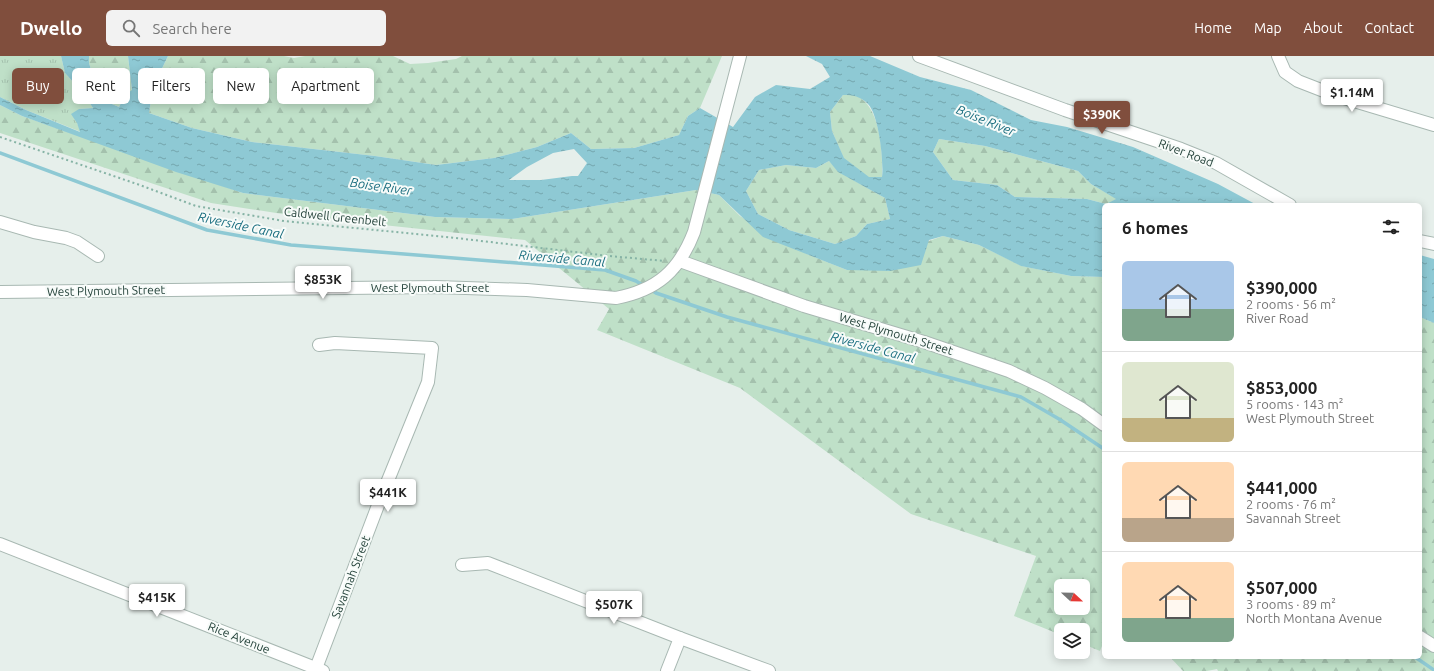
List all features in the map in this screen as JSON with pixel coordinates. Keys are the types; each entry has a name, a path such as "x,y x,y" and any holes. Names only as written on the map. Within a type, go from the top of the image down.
{"street":[{"name":"West Plymouth Street","path":"0,292 436,287 527,290 616,298 629,295 653,285 668,275 680,261 688,248 694,232 740,56"},
{"name":"River Road","path":"919,56 1065,110 1216,163 1286,203"},
{"path":"1278,56 1285,72 1298,81 1334,95 1434,125"},
{"path":"0,222 34,232 66,238 77,242 98,256"},
{"path":"1422,241 1434,244"},
{"name":"West Plymouth Street","path":"680,261 804,306 924,342 1009,371 1046,388 1082,409 1102,424"},
{"name":"Savannah Street","path":"318,670 380,500 428,382 432,348 335,343 320,345"},
{"name":"Rice Avenue","path":"0,544 318,670"},
{"path":"462,565 488,562 680,638 769,671"},
{"path":"667,671 680,638"},
{"path":"1422,638 1434,646"}],"path":[{"name":"Caldwell Greenbelt","path":"0,137 196,206 284,221 456,238 657,261 680,261"}],"green space":[{"path":"0,56 61,56 64,68 12,68 12,103 0,97"},
{"path":"89,56 128,56 129,68 91,68"},
{"path":"168,56 284,56 294,58 305,56 393,56 410,64 456,59 462,56 722,56 700,108 688,116 679,135 634,148 591,149 571,133 537,147 494,158 436,165 375,156 252,142 192,128 149,113 150,104 205,104 205,68 162,68"},
{"path":"64,69 65,73 72,81 72,104 90,104 93,108 79,109 77,123 81,132 14,104 64,104"},
{"path":"130,74 132,91 130,92"},
{"path":"843,95 855,95 864,100 875,119 881,144 882,177 869,178 844,159 832,131 830,112"},
{"path":"112,104 120,104 119,107"},
{"path":"0,105 22,116 243,193 435,217 512,219 696,190 719,195 740,216 807,254 847,270 943,236 979,245 1022,266 1071,276 1102,277 1102,646 1100,651 1090,647 1090,623 1054,623 1054,632 1014,616 1036,556 911,514 740,388 597,330 609,309 525,240 289,215 211,203 0,133"},
{"path":"939,139 985,146 1078,171 1091,184 1117,199 1108,203 1102,203 1087,199 1015,197 997,185 953,180 933,152"},
{"path":"829,161 839,172 885,198 890,219 867,224 856,236 835,244 789,230 758,214 746,191 759,170 786,165 816,168"},
{"path":"1422,318 1434,323 1434,671 1218,671 1217,669 1207,671 1183,671 1172,659 1422,659"}],"water":[{"path":"61,56 89,56 91,68 72,68 72,81 65,73"},
{"name":"Boise River","path":"128,56 168,56 162,68 138,68 138,104 150,104 149,113 192,128 252,142 375,156 436,165 494,158 537,147 571,133 591,149 634,148 679,135 688,116 700,108 733,127 755,97 776,85 810,89 830,77 822,64 806,56 870,56 920,77 971,90 1031,120 1067,127 1133,147 1218,184 1253,203 1108,203 1116,199 1091,184 1078,171 985,146 939,139 933,152 953,180 997,185 1015,197 1087,199 1102,203 1102,277 1071,276 1021,266 979,245 943,236 929,240 921,265 890,271 847,270 763,237 719,195 696,190 512,219 435,217 243,193 176,172 22,116 0,105 0,97 12,104 80,132 77,123 71,114 79,109 93,108 90,104 112,104 119,107 120,104 130,104 130,91 132,90","holes":["843,95 850,95 862,99 872,110 880,139 882,177 869,177 844,158 832,131 830,112","574,149 587,163 578,176 541,180 509,180 527,167 553,153","829,161 838,172 885,198 890,219 867,224 856,236 835,244 789,230 758,214 746,191 759,170 786,165 816,168"]},
{"path":"1422,256 1434,259 1434,323 1422,318"}],"waterway":[{"name":"Riverside Canal","path":"0,153 207,230 291,245 605,270 636,281 644,286"},
{"name":"Riverside Canal","path":"650,289 656,293 727,317 1021,397 1059,419 1102,448"},
{"name":"Riverside Canal","path":"1418,659 1434,670"}]}
